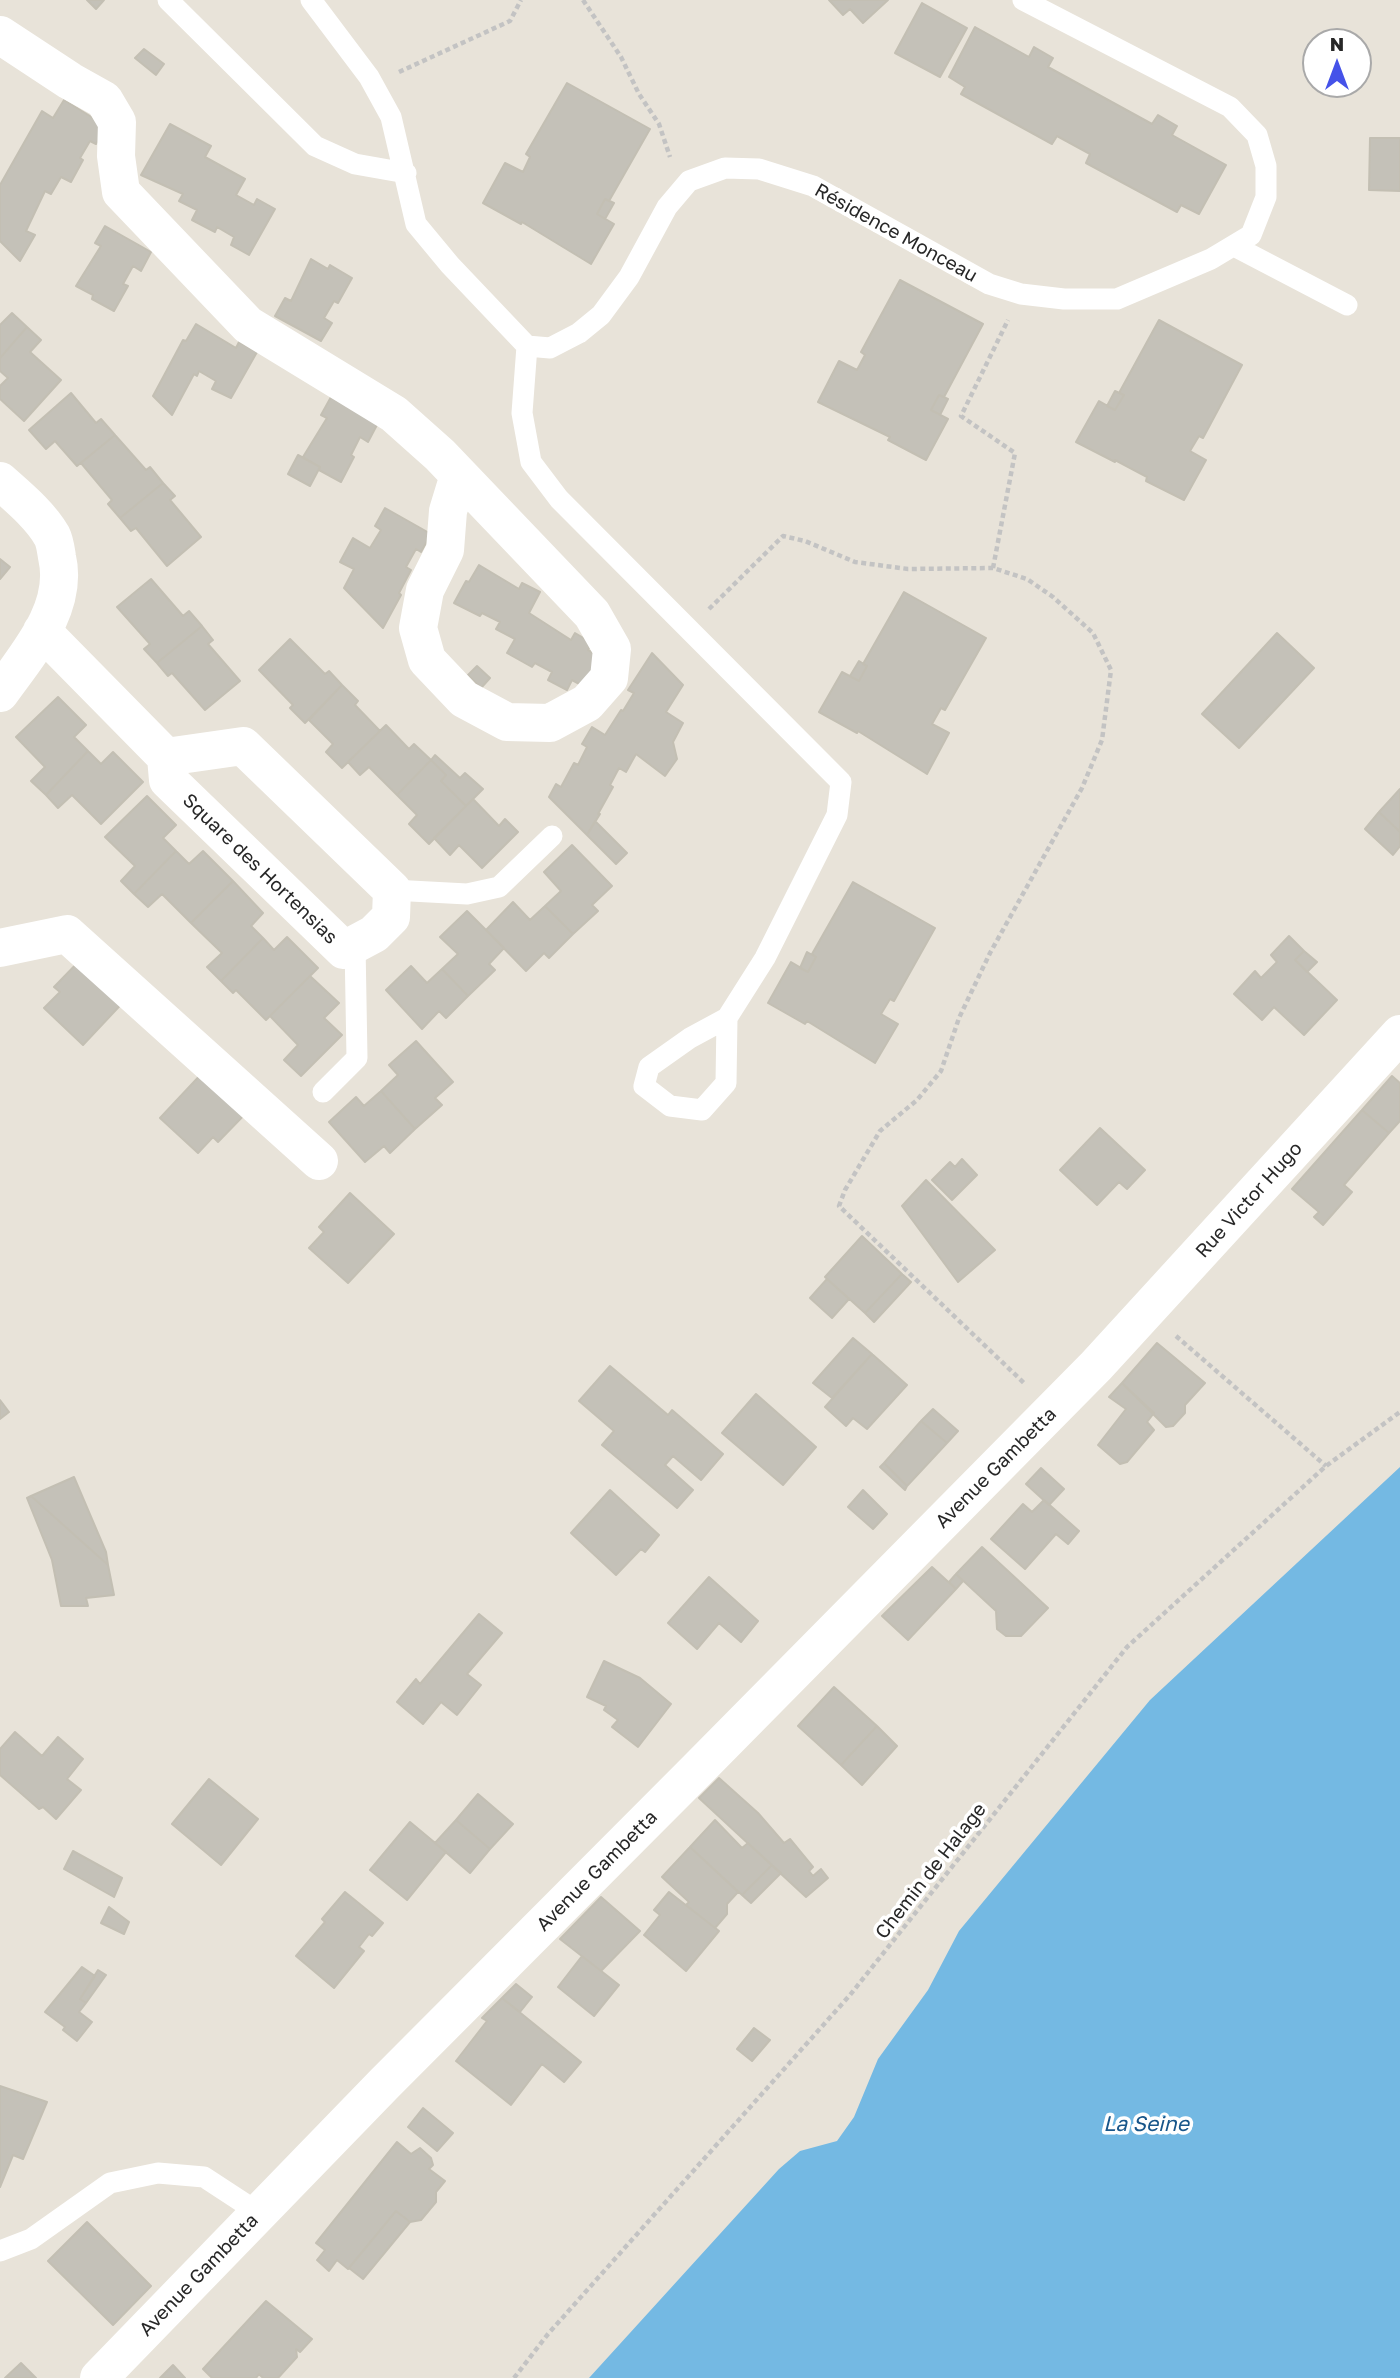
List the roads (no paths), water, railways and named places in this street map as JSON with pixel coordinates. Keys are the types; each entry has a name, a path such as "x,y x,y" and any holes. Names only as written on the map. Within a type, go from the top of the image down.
{"street":[{"path":"0,34 70,81 104,100 117,122 116,156 121,192 248,325 394,414 459,475 592,614 612,649 609,678 587,703 550,723 507,722 464,699 427,660 418,628 425,590 445,550 448,511 459,475"},
{"path":"0,481 23,501 53,537 60,569 56,603 34,646 0,693"},
{"name":"Square des Hortensias","path":"42,631 166,757 168,780 344,950 374,934 391,917 392,890"},
{"path":"166,757 243,746 392,890"},
{"path":"0,948 68,934 319,1161"},
{"name":"Rue Victor Hugo","path":"1096,1366 1400,1034"},
{"name":"Avenue Gambetta","path":"99,2378 385,2083 1096,1366"}],"lane":[{"path":"168,0 315,146 355,164 406,173"},
{"path":"311,0 373,84 391,117 416,224 450,265 527,346 522,413 531,462 559,499 841,782 837,816 765,958 727,1018 690,1038 649,1067 643,1086 670,1106 702,1110 726,1083 727,1018"},
{"name":"Résidence Monceau","path":"527,346 550,348 579,333 601,315 629,277 667,207 689,181 725,168 759,169 813,186 989,284 1021,294 1064,299 1117,299 1211,260 1251,235 1266,197 1266,166 1257,135 1230,107 1023,0"},
{"path":"1234,246 1346,305"},
{"path":"392,890 467,894 499,887 552,836"},
{"path":"323,1092 357,1058 355,944"},
{"path":"0,2251 31,2239 110,2183 158,2173 204,2177 259,2213"}],"water":[{"name":"La Seine","path":"1400,1467 1400,2378 589,2378 779,2169 800,2151 837,2141 854,2117 878,2059 928,1990 959,1931 1150,1700"}]}
